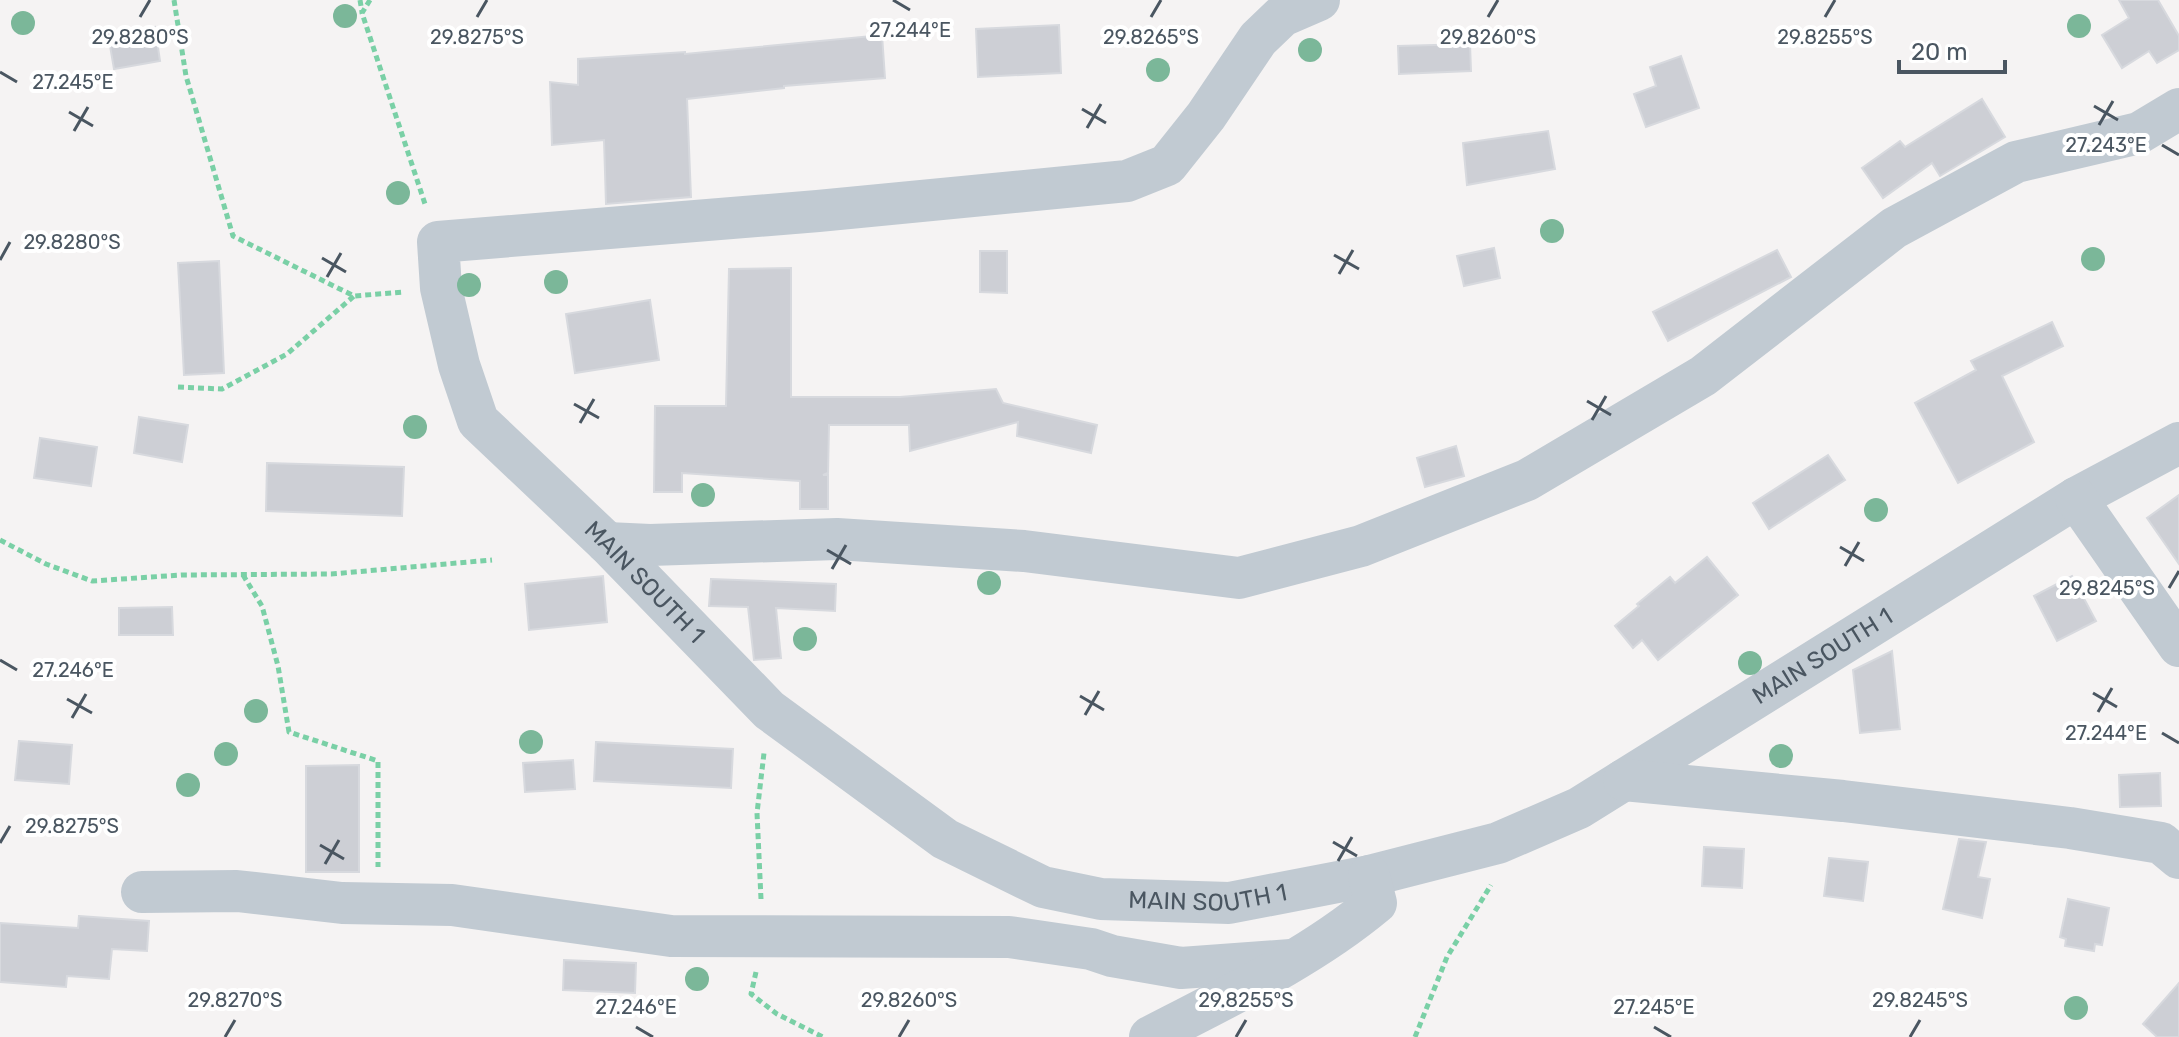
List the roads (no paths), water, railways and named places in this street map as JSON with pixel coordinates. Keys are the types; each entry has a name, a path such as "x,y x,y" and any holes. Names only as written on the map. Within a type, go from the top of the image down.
{"street":[{"name":"MAIN SOUTH 1","path":"1291,5 1258,39 1206,116 1167,165 1127,181 818,211 438,242 441,288 459,365 478,421 607,543 769,710 945,839 1043,887 1101,899 1229,903 1369,876 1498,843 1579,808 2076,498 2179,443"},
{"path":"607,543 650,545 837,539 1024,551 1239,578 1346,550 1527,480 1703,376 1894,228 2016,162 2139,133 2179,109"},
{"path":"2076,498 2179,646"},
{"path":"1624,780 1843,801 2070,828 2161,843 2179,858"},
{"path":"1150,1037 1240,991 1350,925 1376,903 1369,876"},
{"path":"142,892 237,891 342,903 452,905 671,936 1009,937 1091,949 1112,956 1181,968 1291,960"}]}
